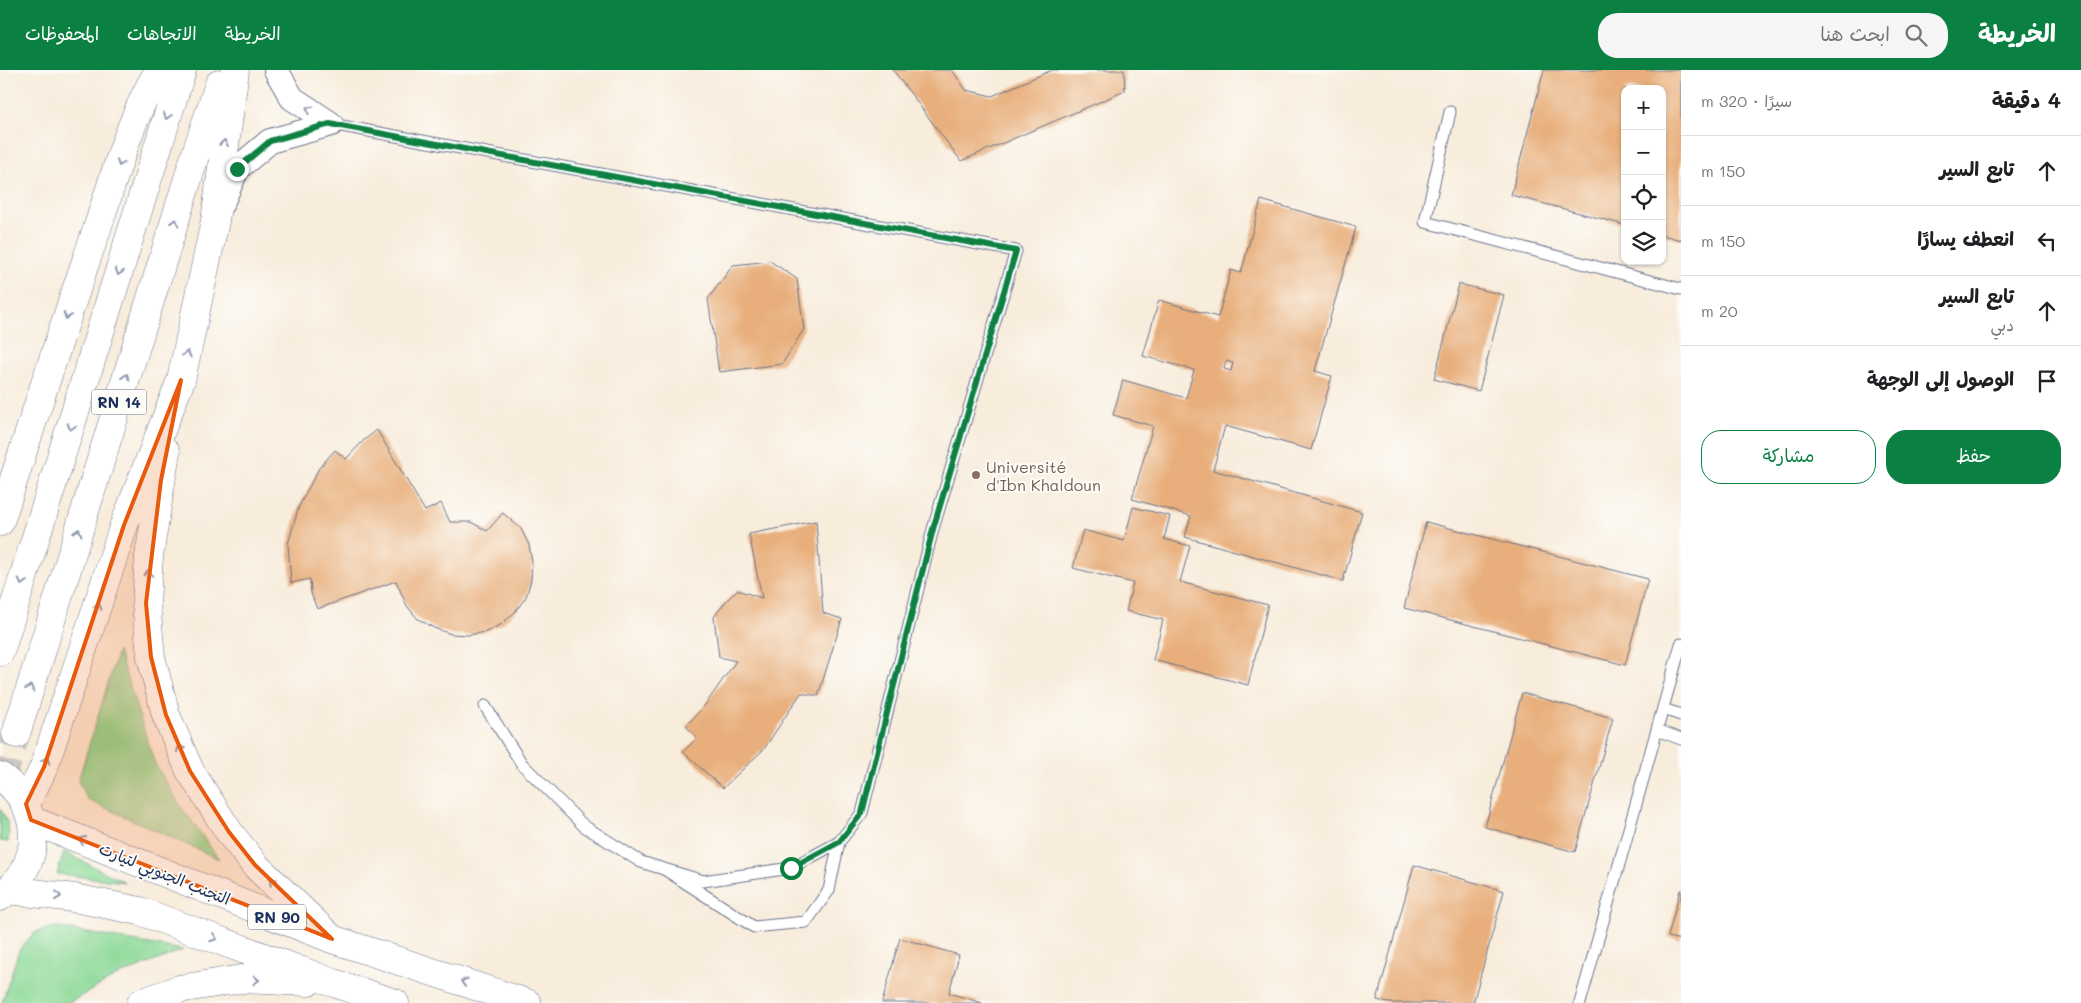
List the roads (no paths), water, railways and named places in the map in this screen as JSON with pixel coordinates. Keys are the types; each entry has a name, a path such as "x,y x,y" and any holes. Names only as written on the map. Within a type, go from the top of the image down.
{"highway":[{"path":"0,522 55,350 142,101 159,70"},
{"name":"RN 14","path":"0,652 182,70"},
{"name":"RN 14","path":"16,734 194,159 224,70"},
{"path":"235,70 215,221 159,490 149,556 146,603 151,658 166,715 190,771 228,832 255,865 332,939"},
{"path":"0,471 55,350"},
{"path":"29,812 124,525 181,380"},
{"path":"0,776 13,786 29,812 33,839 30,858 22,875 5,894"},
{"name":"التجنب الجنوبي لتيارت","path":"29,812 332,939 527,1003"},
{"name":"RN 90","path":"5,894 74,898 140,911 334,983 395,1003"},
{"path":"141,1003 179,989 241,979 334,983"}],"street":[{"path":"276,70 292,98 330,124"},
{"path":"215,221 237,169 270,141 330,124"}],"lane":[{"path":"1450,112 1425,222 1681,289"},
{"path":"330,124 1016,251 933,529 862,813 839,842 791,868 703,881 640,862 584,826 522,764 485,706"},
{"path":"1580,1003 1681,644"},
{"path":"1663,709 1681,715"},
{"path":"1657,730 1681,739"},
{"path":"664,869 754,927 806,922 829,890 839,842"}],"tunnel":[{"path":"0,787 16,734"}],"place":[{"name":"Université d'Ibn Khaldoun","path":"976,475"}]}
